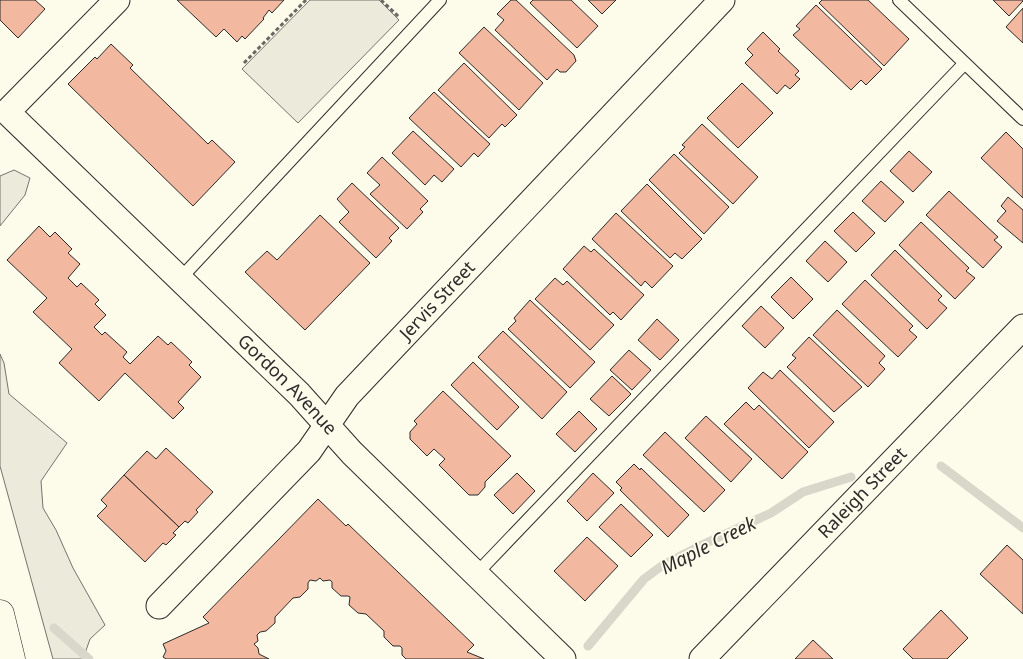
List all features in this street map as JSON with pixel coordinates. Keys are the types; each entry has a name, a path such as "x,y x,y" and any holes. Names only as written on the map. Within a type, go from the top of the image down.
{"main road":[{"path":"0,614 11,659"}],"street":[{"name":"Gordon Avenue","path":"117,0 8,112 300,394 352,453 563,659"},
{"name":"Jervis Street","path":"159,606 309,451 347,396 722,0"},
{"name":"Raleigh Street","path":"702,659 1023,327"}],"lane":[{"path":"180,280 440,0"},
{"path":"899,0 1023,119"},
{"path":"476,573 964,64"}],"path":[{"path":"244,64 306,0"}],"shaded area":[{"path":"310,0 379,0 399,20 298,123 242,69"},
{"path":"14,170 30,178 25,195 0,226 0,176"},
{"path":"0,354 4,363 9,394 67,443 41,481 43,508 56,530 73,568 105,625 90,639 83,659 53,659 0,466"}],"building":[{"path":"0,0 35,0 45,9 18,38 0,20"},
{"path":"177,0 284,0 272,13 269,10 264,19 245,39 242,36 237,42 224,29 216,37"},
{"path":"511,0 516,0 574,55 576,61 566,72 560,72 557,69 547,80 495,30 504,20 497,14"},
{"path":"533,0 571,0 598,26 577,48 530,3"},
{"path":"588,0 616,0 602,14"},
{"path":"822,0 868,0 909,39 884,66 819,3"},
{"path":"993,0 1023,0 1023,1 1009,16"},
{"path":"816,5 882,69 866,85 861,80 851,90 793,35 800,29 796,26"},
{"path":"1023,8 1023,43 1006,27"},
{"path":"484,27 543,83 519,110 459,53"},
{"path":"763,32 780,49 778,51 799,71 795,75 800,79 790,89 785,85 777,94 745,63 753,55 747,49"},
{"path":"111,44 133,65 130,68 208,144 212,140 235,162 193,206 68,84"},
{"path":"464,63 517,115 505,127 502,124 489,138 438,90"},
{"path":"742,83 773,113 738,148 707,118"},
{"path":"434,92 490,144 478,157 474,153 461,167 409,118"},
{"path":"702,124 758,177 733,204 679,153 685,147 682,145"},
{"path":"413,131 454,169 442,182 434,175 425,185 392,153"},
{"path":"1006,132 1023,149 1023,198 981,158"},
{"path":"909,151 932,172 913,192 890,171"},
{"path":"674,154 729,207 704,234 649,180"},
{"path":"382,157 428,201 420,209 423,212 407,229 370,194 380,185 367,173"},
{"path":"881,181 904,202 885,222 862,201"},
{"path":"352,183 399,228 389,238 392,241 376,258 339,222 349,212 337,199"},
{"path":"647,184 702,239 682,259 675,253 670,258 621,211"},
{"path":"949,191 998,237 994,240 1002,247 983,268 926,215"},
{"path":"1008,197 1023,210 1023,243 997,221 1006,211 1001,206"},
{"path":"853,212 875,233 856,252 834,231"},
{"path":"616,213 673,266 652,288 645,281 641,286 592,239"},
{"path":"320,215 370,263 305,330 245,272 267,251 277,260"},
{"path":"921,222 969,268 966,271 975,278 955,299 899,245"},
{"path":"39,226 50,237 55,232 72,249 68,253 80,264 68,278 77,287 81,283 99,300 95,304 106,315 94,327 102,335 105,332 127,352 123,357 130,364 158,336 168,345 171,342 192,362 189,365 201,377 178,402 184,408 173,419 125,373 99,401 59,363 72,349 33,312 47,298 7,260"},
{"path":"825,241 847,262 828,282 806,261"},
{"path":"584,246 591,252 594,249 644,295 621,320 613,312 610,315 563,269"},
{"path":"895,250 942,296 938,300 947,308 927,329 871,275"},
{"path":"791,277 813,299 793,319 771,297"},
{"path":"555,278 563,285 567,281 614,325 590,350 535,299"},
{"path":"865,280 913,326 909,330 917,337 898,357 842,304"},
{"path":"530,300 595,362 570,388 508,329 516,321 514,318"},
{"path":"761,306 784,328 765,348 742,326"},
{"path":"837,310 885,356 879,363 885,369 868,387 813,335"},
{"path":"657,319 679,340 660,360 638,340"},
{"path":"503,331 567,392 542,419 478,357"},
{"path":"809,337 862,387 834,412 787,367 796,358 792,355"},
{"path":"629,350 651,370 632,390 610,370"},
{"path":"473,362 519,407 497,430 451,385"},
{"path":"780,370 834,422 809,448 748,388 763,372 772,379"},
{"path":"612,376 631,394 609,416 590,399"},
{"path":"443,391 511,456 485,482 485,487 478,495 469,495 439,465 445,459 434,449 427,456 410,439 410,432 417,424 414,421"},
{"path":"746,402 754,410 759,405 808,452 782,479 724,424"},
{"path":"579,411 597,429 575,452 556,434"},
{"path":"706,416 752,459 731,482 685,438"},
{"path":"665,432 725,490 704,512 643,455"},
{"path":"166,448 213,492 196,510 198,512 188,523 185,521 179,527 124,475 147,451 156,459"},
{"path":"634,464 640,470 641,468 689,515 668,537 620,490 622,488 616,482"},
{"path":"517,473 535,491 513,514 494,495"},
{"path":"593,473 614,493 587,521 567,501"},
{"path":"124,475 179,527 173,533 176,535 166,545 163,543 145,562 97,516 107,506 101,500"},
{"path":"318,499 346,526 348,524 474,645 467,652 484,659 406,659 402,655 402,648 400,646 393,646 384,637 384,631 366,614 358,613 349,605 350,597 341,596 332,588 330,580 323,581 320,578 316,581 310,580 308,589 300,597 293,598 275,617 275,623 266,631 260,632 257,635 258,641 254,644 258,648 259,654 269,659 166,659 163,657 166,651 163,644 209,623 203,617"},
{"path":"621,504 653,535 631,557 599,527"},
{"path":"587,537 618,566 585,601 554,571"},
{"path":"1007,545 1023,560 1023,614 980,574"},
{"path":"941,610 968,638 947,659 913,659 903,649"},
{"path":"813,640 833,659 795,659"}],"waterway":[{"name":"Maple Creek","path":"941,466 1023,528"},
{"name":"Maple Creek","path":"588,646 644,579 663,565 771,513 803,492 851,477"},
{"name":"Maple Creek","path":"54,628 89,659"}]}
